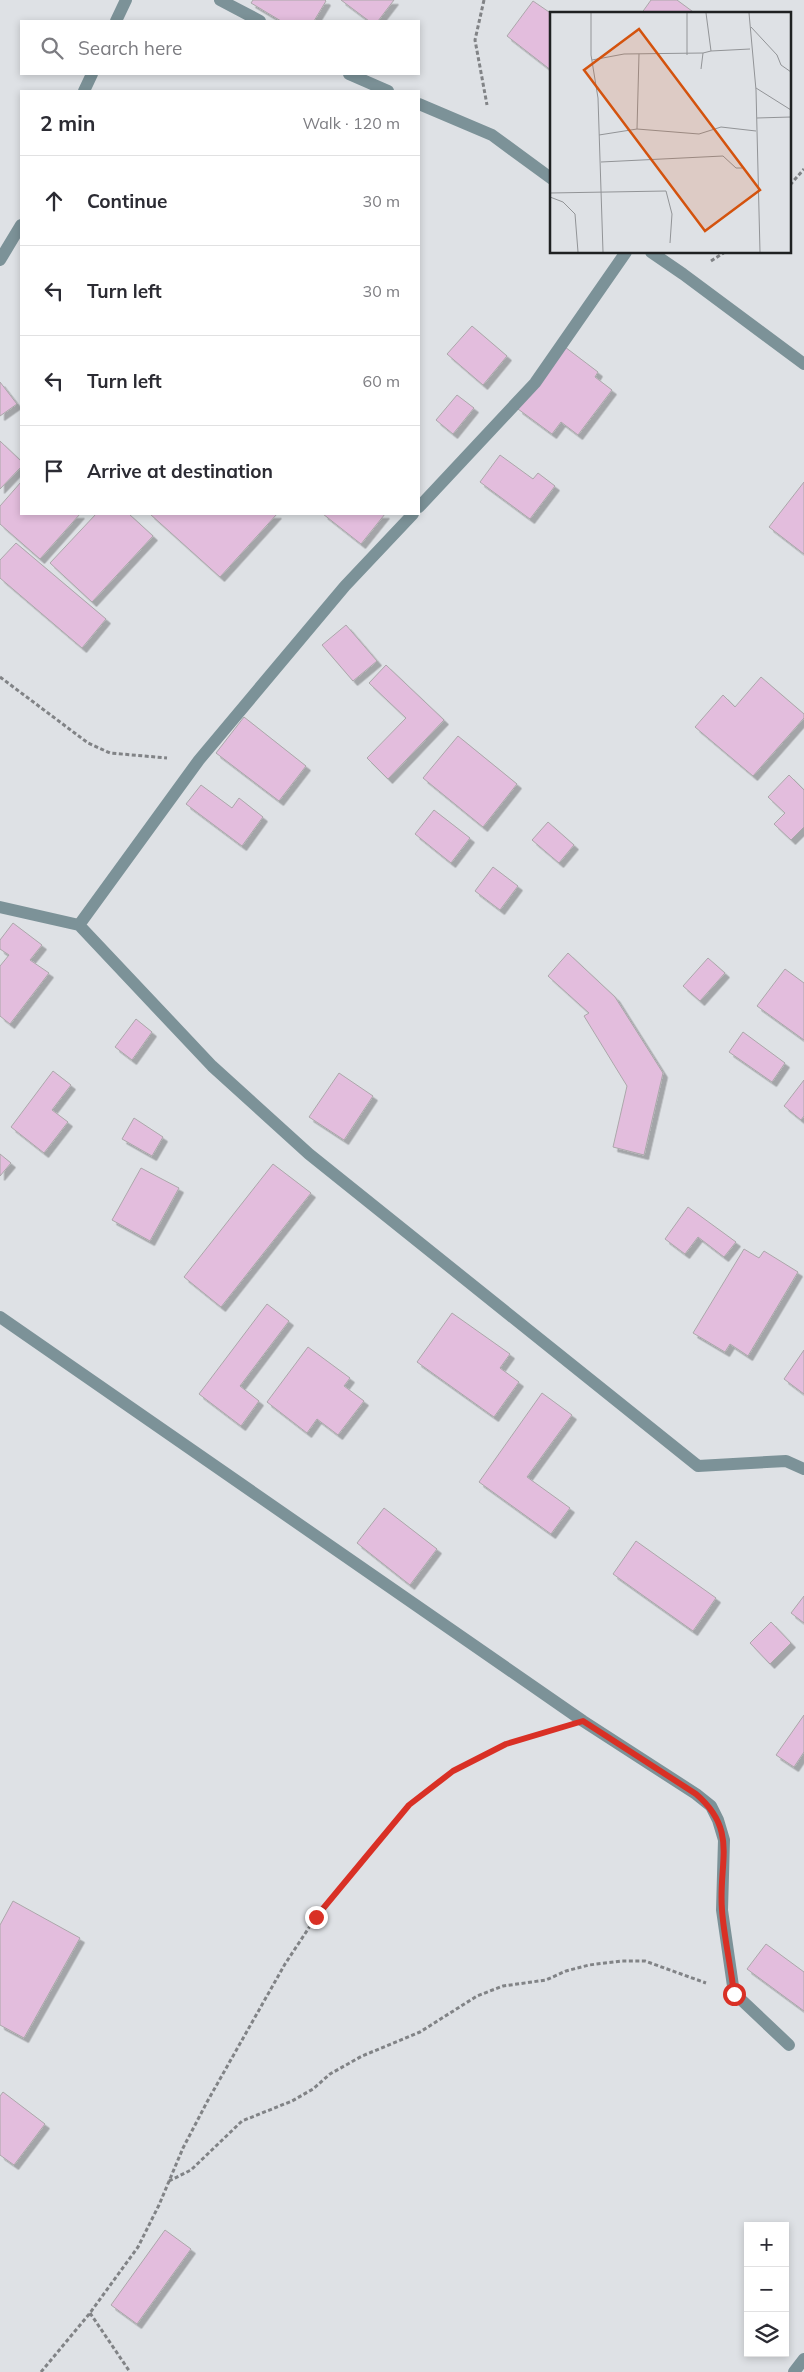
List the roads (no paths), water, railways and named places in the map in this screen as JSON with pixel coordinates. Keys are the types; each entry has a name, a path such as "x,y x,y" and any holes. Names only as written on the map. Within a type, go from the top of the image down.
{"street":[{"path":"116,20 126,0"},
{"path":"220,0 258,20"},
{"path":"84,90 92,75"},
{"path":"351,75 386,90"},
{"path":"420,104 492,135 550,178"},
{"path":"0,260 20,227"},
{"path":"420,506 535,383 625,254"},
{"path":"654,254 804,364"},
{"path":"79,925 199,760 345,586 412,515"},
{"path":"0,907 79,925 212,1066 309,1154 698,1466 786,1461 804,1469"},
{"path":"0,1317 583,1721 696,1794 710,1806 718,1820 724,1840 722,1910 734,1994 789,2044"},
{"path":"794,2372 804,2359"}]}
